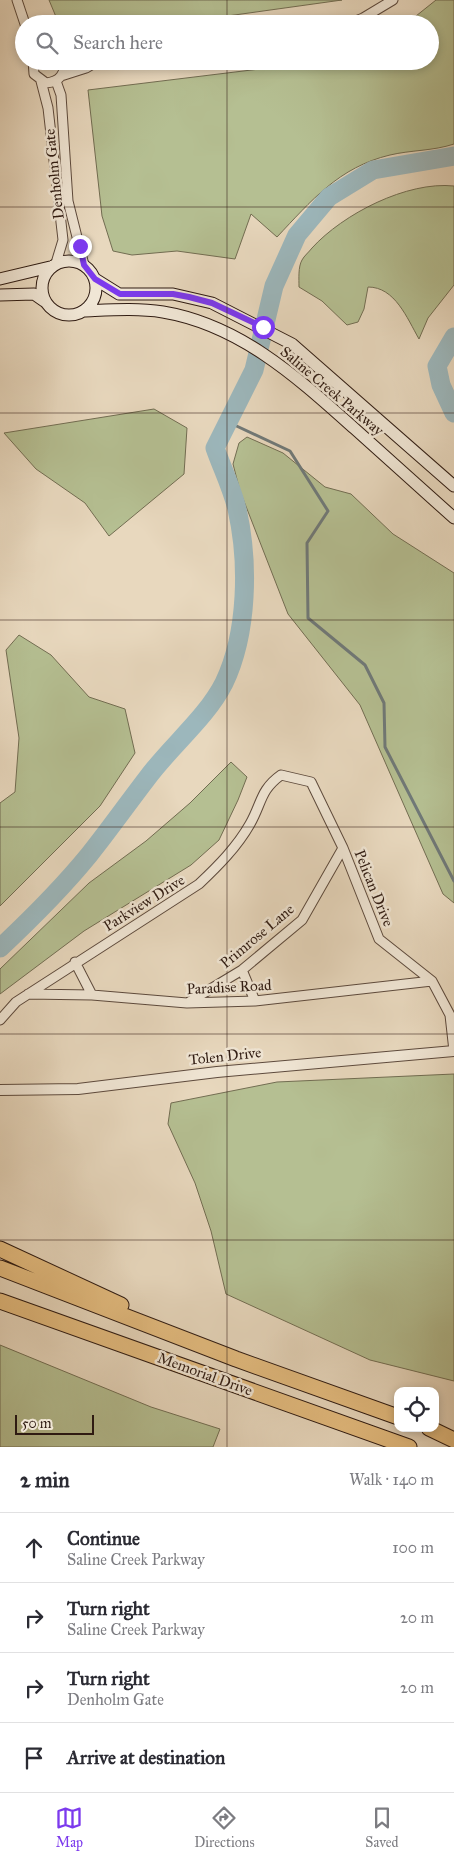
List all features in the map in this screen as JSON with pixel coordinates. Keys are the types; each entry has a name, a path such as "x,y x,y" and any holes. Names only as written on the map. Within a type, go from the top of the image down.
{"highway":[{"path":"0,1248 236,1359"},
{"name":"Memorial Drive","path":"0,1268 236,1359 394,1416"},
{"name":"Memorial Drive","path":"0,1301 409,1447"},
{"path":"437,1432 454,1440"}],"main road":[{"path":"0,279 67,260 84,265 95,279 95,297 83,311 75,315 57,313 34,294 0,295"},
{"path":"44,301 41,283 53,265"},
{"name":"Saline Creek Parkway","path":"95,279 120,294 173,294 212,303 270,331 307,354 454,486"},
{"name":"Saline Creek Parkway","path":"83,311 121,309 163,312 211,327 257,349 299,379 454,518"}],"street":[{"path":"17,0 22,14"},
{"path":"368,15 392,0"},
{"name":"Denholm Gate","path":"34,70 34,74 41,81 48,108 63,240 53,265"},
{"path":"59,78 63,70"},
{"path":"41,81 59,78 81,70"},
{"name":"Denholm Gate","path":"59,78 68,202 84,265"},
{"name":"Pelican Drive","path":"273,781 281,775 311,782 343,848 379,939 432,980 451,1010 454,1051"},
{"name":"Parkview Drive","path":"0,1020 7,1009 28,994 206,877 220,865 250,825 268,785 273,781"},
{"name":"Primrose Lane","path":"187,1003 242,970 302,920 343,848"},
{"path":"75,962 92,996"},
{"path":"242,970 255,1001"},
{"name":"Paradise Road","path":"28,994 92,996 187,1003 255,1001 432,980"},
{"name":"Tolen Drive","path":"0,1090 78,1089 217,1072 454,1051"}],"green space":[{"path":"49,0 342,0 234,15 55,15"},
{"path":"436,0 454,0 454,144 390,155 372,160 356,168 314,198 277,237 251,214 235,259 177,251 132,255 113,251 102,216 88,90 251,70 439,70 439,15 417,15"},
{"path":"436,186 454,186 454,285 428,318 419,339 399,305 386,292 377,288 368,287 364,309 358,322 347,325 322,301 299,287 299,270 303,258 325,235 341,223 377,202 397,194"},
{"path":"154,409 187,428 184,474 109,536 85,503 36,469 4,433"},
{"path":"247,437 283,453 325,487 351,494 393,534 454,573 454,903 443,894 360,705 288,614 240,491 233,464 239,443"},
{"path":"19,635 51,655 89,697 125,709 135,753 100,806 0,906 0,803 15,792 19,738 6,650"},
{"path":"231,762 247,777 219,840 191,865 84,931 0,994 0,969 89,883 146,841 190,803"},
{"path":"454,1074 454,1381 370,1360 226,1294 211,1231 195,1183 168,1124 171,1103 277,1082"},
{"path":"0,1345 151,1407 220,1429 213,1447 0,1447"}],"waterway":[{"path":"0,948 46,903 79,867 157,765 199,720 224,683 238,642 242,620 244,574 241,530 237,509 215,448 254,370 274,286 297,235 329,197 373,170 454,156"},
{"path":"454,337 437,366 441,385 454,413"},
{"path":"228,422 290,451 328,511 307,543 308,618 365,665 384,703 385,747 454,881"}],"route":[{"path":"80,246 84,265 91,271 95,279 120,294 132,296 149,293 173,294 189,297 212,303 263,327"}]}
